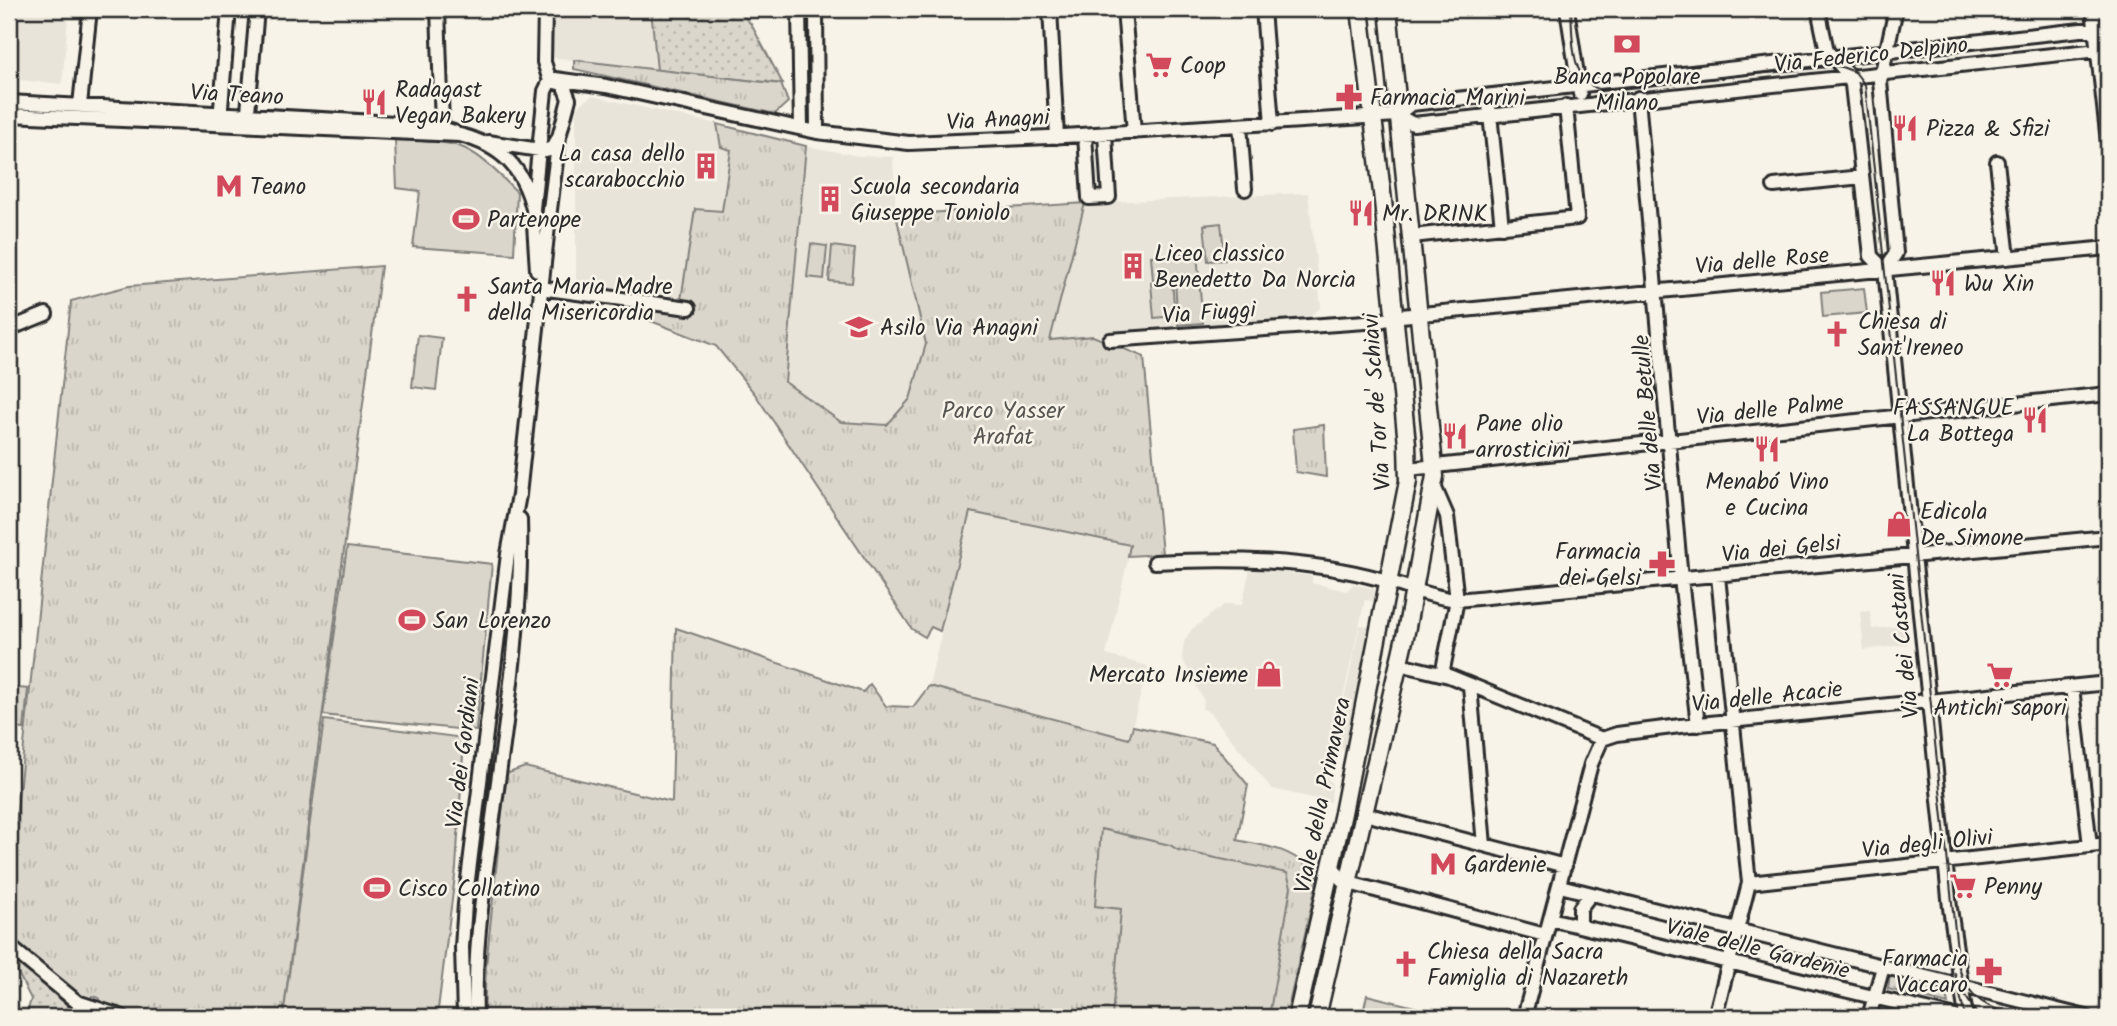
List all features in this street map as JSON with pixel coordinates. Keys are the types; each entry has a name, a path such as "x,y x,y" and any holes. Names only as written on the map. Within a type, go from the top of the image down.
{"main road":[{"name":"Via Tor de' Schiavi","path":"1360,9 1395,317 1408,469 1405,507 1390,583"},
{"path":"1388,9 1435,466 1434,486 1414,591"},
{"name":"Viale della Primavera","path":"1297,1017 1390,583"},
{"name":"Viale della Primavera","path":"1317,1017 1414,591"}],"street":[{"path":"80,105 90,9"},
{"path":"218,120 229,9"},
{"path":"247,121 257,9"},
{"path":"438,9 442,126"},
{"name":"Via dei Gordiani","path":"540,288 533,209 545,91 550,81 544,62 545,9"},
{"path":"799,9 801,128"},
{"path":"816,9 817,132"},
{"path":"1050,9 1057,137"},
{"path":"1125,9 1134,132"},
{"path":"1263,9 1272,124"},
{"path":"1567,9 1581,105"},
{"path":"1818,9 1825,45 1849,77 1871,256 1885,270 1896,253 1881,74 1896,9"},
{"path":"2093,9 2102,28 2108,142"},
{"name":"Via Federico Delpino","path":"1488,96 2102,28"},
{"name":"Via Federico Delpino","path":"1566,106 2103,50"},
{"name":"Via Anagni","path":"550,81 562,77 817,132 909,143 1057,137 1397,114"},
{"path":"550,81 563,84 569,99"},
{"name":"Via Anagni","path":"569,99 587,88 606,86"},
{"path":"1412,236 1502,227 1577,218 1566,106 1490,116 1413,124 1397,114 1411,104 1488,96 1490,116 1502,227"},
{"name":"Via delle Betulle","path":"1638,98 1658,291 1681,579 1698,725"},
{"name":"Via dei Gordiani","path":"464,1017 464,915 508,554 519,495 537,341 540,288 559,137 569,99"},
{"name":"Via Teano","path":"9,102 80,105 218,120"},
{"path":"23,116 19,108 25,102"},
{"name":"Via Teano","path":"9,115 442,126 460,135"},
{"name":"Via Teano","path":"315,124 460,135 481,140 521,173 533,209"},
{"path":"505,146 525,142 541,125"},
{"path":"1240,125 1245,189"},
{"path":"1085,135 1089,198 1109,197 1105,134"},
{"path":"481,140 505,146 548,150 559,137"},
{"path":"1997,162 2008,258"},
{"path":"1773,186 1862,177"},
{"name":"Via delle Rose","path":"1420,315 2108,248"},
{"name":"Via dei Castani","path":"1885,270 1959,986 1966,1017"},
{"path":"540,288 690,308"},
{"path":"9,329 46,314"},
{"name":"Via Fiuggi","path":"1110,340 1380,321 1420,315"},
{"name":"Via delle Palme","path":"1408,469 2108,394"},
{"path":"1434,486 1443,501 1450,531 1457,600 1442,674"},
{"name":"Via dei Gordiani","path":"476,1017 476,949 519,589 519,495"},
{"path":"1427,520 1450,531"},
{"name":"Via dei Gelsi","path":"1155,562 1269,561 1390,583 1457,600 2108,537"},
{"path":"1715,1017 1749,883 1718,576"},
{"path":"1399,664 1442,674 1602,739 1591,764 1524,1017"},
{"name":"Via delle Acacie","path":"1602,739 1617,734 1698,725 2108,683"},
{"path":"1470,685 1484,845"},
{"path":"2072,687 2090,846"},
{"path":"1365,814 1565,866"},
{"name":"Via degli Olivi","path":"1749,883 2108,844"},
{"path":"1331,864 1339,878 1349,883 1545,935"},
{"name":"Viale delle Gardenie","path":"1560,886 2086,1017"},
{"path":"1580,926 1580,908 1591,894"},
{"name":"Viale delle Gardenie","path":"1550,919 1956,1017"},
{"path":"9,946 77,1002 123,1017"},
{"path":"1869,1017 1883,967"}],"shaded area":[{"path":"9,9 69,9 62,84 9,79"},
{"path":"552,9 651,9 657,70 550,57"},
{"path":"592,96 717,124 721,147 731,150 722,212 695,209 681,301 576,290 576,113 580,104"},
{"path":"806,146 859,156 893,157 896,215 926,344 910,399 888,425 841,422 785,382"},
{"path":"1308,193 1321,307 1309,317 1050,341 1085,203"},
{"path":"970,511 1131,546 1106,655 1148,666 1129,739 929,686"},
{"name":"Mercato Insieme","path":"1250,569 1312,576 1312,583 1347,591 1353,584 1375,589 1373,601 1365,600 1332,746 1328,780 1332,782 1331,802 1272,789 1210,713 1202,708 1204,701 1182,658 1184,642 1191,630 1225,604 1242,605"},
{"path":"1870,611 1872,629 1906,625 1908,644 1864,650 1860,612"},
{"path":"1360,625 1379,628 1351,751 1334,746"}],"green space":[{"path":"651,9 738,9 751,24 783,84 657,70"},
{"path":"574,60 781,84 788,102 775,114 574,69"},
{"name":"Parco Yasser Arafat","path":"717,124 806,146 785,382 841,422 887,425 910,399 926,344 896,215 1085,203 1050,340 1093,336 1144,357 1162,554 1128,556 1130,545 970,512 940,631 931,627 925,637 912,629 755,394 716,346 630,313 633,297 681,300 695,209 722,211 731,150 721,147"},
{"name":"Partenope","path":"395,140 437,142 464,148 500,175 517,192 514,254 413,247 420,191 397,188"},
{"path":"1221,223 1225,260 1208,261 1204,225"},
{"path":"811,244 827,246 824,279 807,277"},
{"path":"832,246 855,249 852,283 829,281"},
{"path":"1197,253 1199,277 1153,280 1151,256"},
{"path":"381,266 283,1017 144,1017 99,1005 99,998 92,996 89,1002 76,997 9,941 9,886 71,301 129,286"},
{"path":"1199,279 1203,323 1178,325 1175,281"},
{"path":"1172,281 1175,316 1154,318 1151,283"},
{"path":"1864,288 1867,313 1823,317 1821,292"},
{"path":"418,335 442,338 436,390 412,387"},
{"path":"1324,425 1326,477 1296,472 1293,429"},
{"name":"San Lorenzo","path":"347,547 492,564 476,731 323,715"},
{"path":"676,628 863,692 870,684 886,706 913,707 929,686 1129,739 1133,726 1213,743 1248,785 1237,840 1291,855 1318,877 1286,1017 484,1017 486,966 506,774 525,767 672,802"},
{"path":"9,687 28,689 24,729 9,727"},
{"name":"Cisco Collatino","path":"324,720 464,738 456,868 437,1017 283,1017"},
{"path":"1101,829 1170,845 1178,850 1287,873 1291,887 1269,1017 1112,1017 1121,909 1095,906"},
{"path":"9,955 68,1006 65,1017 26,1017 31,999 15,967 9,962"},
{"path":"1890,975 1945,990 1948,1004 1888,989"},
{"path":"1367,995 1454,1017 1362,1017"}],"tram line":[{"path":"1571,9 1577,66 1589,84 1599,89 1839,66 1855,72 1865,85 1959,968 1968,988 1982,1002 2021,1017"},
{"path":"1955,973 1965,1017"},
{"path":"1964,994 1979,1017"}],"place":[{"name":"Banca Popolare Milano","path":"1627,44"},
{"name":"Coop","path":"1159,65"},
{"name":"Farmacia Marini","path":"1349,97"},
{"name":"Radagast Vegan Bakery","path":"374,102"},
{"name":"Pizza & Sfizi","path":"1905,128"},
{"name":"La casa dello scarabocchio","path":"706,166"},
{"name":"Teano","path":"229,186"},
{"name":"Scuola secondaria Giuseppe Toniolo","path":"830,199"},
{"name":"Mr. DRINK","path":"1361,213"},
{"name":"Partenope","path":"466,219"},
{"name":"Liceo classico Benedetto Da Norcia","path":"1133,266"},
{"name":"Wu Xin","path":"1943,283"},
{"name":"Santa Maria Madre della Misericordia","path":"467,299"},
{"name":"Asilo Via Anagni","path":"859,327"},
{"name":"Chiesa di Sant'Ireneo","path":"1837,334"},
{"name":"FASSANGUE La Bottega","path":"2035,420"},
{"name":"Pane olio arrosticini","path":"1455,436"},
{"name":"Menabó Vino e Cucina","path":"1767,449"},
{"name":"Edicola De Simone","path":"1899,524"},
{"name":"Farmacia dei Gelsi","path":"1662,564"},
{"name":"San Lorenzo","path":"412,620"},
{"name":"Mercato Insieme","path":"1269,674"},
{"name":"Antichi sapori","path":"2000,675"},
{"name":"Gardenie","path":"1443,864"},
{"name":"Penny","path":"1963,886"},
{"name":"Cisco Collatino","path":"377,888"},
{"name":"Chiesa della Sacra Famiglia di Nazareth","path":"1406,964"},
{"name":"Farmacia Vaccaro","path":"1989,971"}]}
